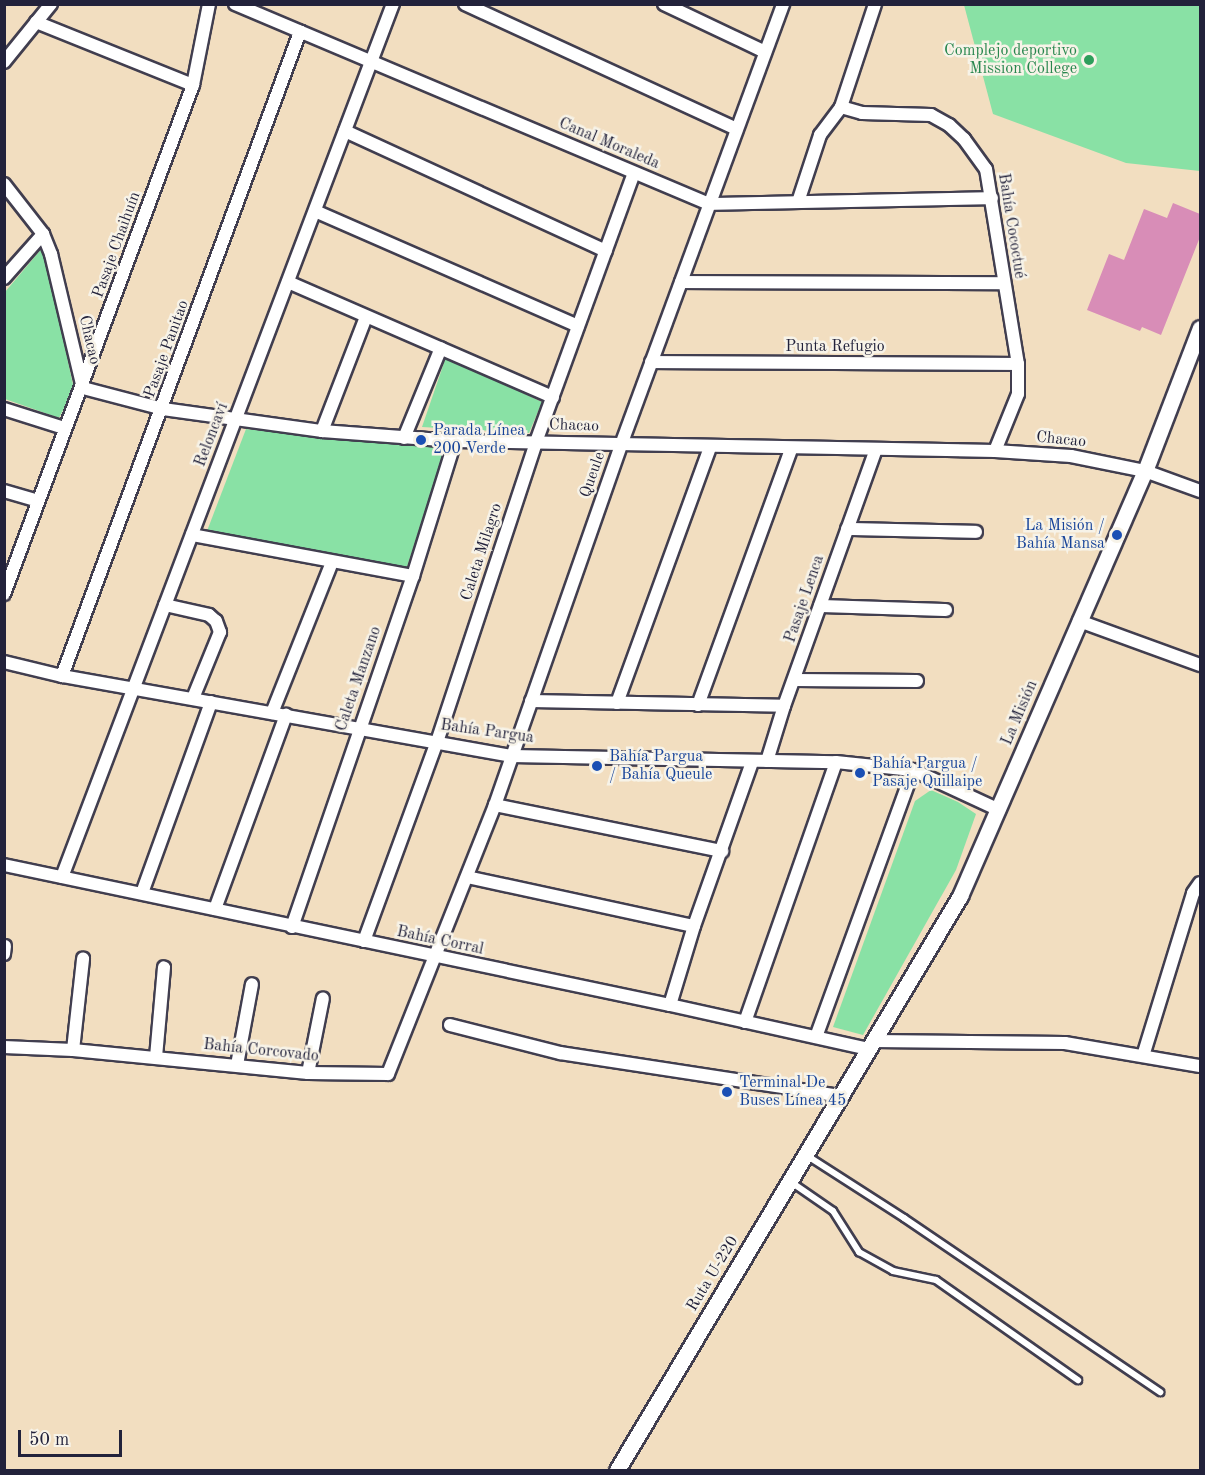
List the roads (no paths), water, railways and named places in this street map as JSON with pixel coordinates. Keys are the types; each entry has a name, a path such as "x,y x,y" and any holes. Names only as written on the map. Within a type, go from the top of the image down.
{"street":[{"path":"4,62 51,4"},
{"name":"Pasaje Chaihuín","path":"4,594 7,579 64,428 83,388 193,85 209,4"},
{"name":"Canal Moraleda","path":"235,4 710,204 992,198"},
{"name":"Reloncaví","path":"62,877 393,4"},
{"path":"465,4 737,129"},
{"path":"664,4 765,52"},
{"name":"Queule","path":"436,957 495,805 621,445 783,4"},
{"path":"798,202 820,135 841,107 875,4"},
{"path":"36,22 193,85"},
{"name":"Pasaje Panitao","path":"63,676 163,410 300,32"},
{"name":"Bahía Cococtué","path":"841,107 862,112 931,115 949,125 964,139 986,169 1018,364 1018,393 995,451"},
{"path":"345,131 606,251"},
{"name":"Caleta Milagro","path":"364,941 437,742 536,442 634,173"},
{"name":"Chacao","path":"4,184 43,234 51,254 83,388 163,410 322,431 455,441 995,451 1071,456 1145,471 1200,491"},
{"path":"315,211 578,326"},
{"path":"4,278 43,234"},
{"path":"288,282 553,397"},
{"path":"681,282 1004,283"},
{"path":"322,431 366,317"},
{"name":"La Misión","path":"840,1096 960,896 1145,471 1200,328"},
{"path":"404,438 441,348"},
{"name":"Punta Refugio","path":"651,362 1018,364"},
{"path":"4,409 64,428"},
{"name":"Caleta Manzano","path":"292,927 412,576 455,441"},
{"path":"617,703 710,447"},
{"path":"698,705 791,449"},
{"name":"Pasaje Lenca","path":"767,761 784,706 876,449"},
{"path":"4,490 38,501"},
{"path":"847,529 976,532"},
{"path":"192,535 412,576"},
{"path":"272,712 332,562"},
{"path":"165,605 210,615 216,621 220,632 193,698"},
{"path":"820,606 946,610"},
{"path":"1079,621 1200,665"},
{"name":"Bahía Pargua","path":"4,662 63,676 512,756 836,762 913,770 999,810"},
{"path":"795,680 917,681"},
{"path":"531,701 784,706"},
{"path":"142,892 211,702"},
{"path":"215,909 285,715"},
{"path":"670,1005 694,926 752,762"},
{"path":"745,1022 836,762"},
{"path":"816,1037 913,770"},
{"path":"495,805 722,851"},
{"name":"Bahía Corral","path":"4,866 142,892 292,927 816,1037 872,1045 1065,1043 1200,1066"},
{"path":"467,877 694,926"},
{"path":"1143,1056 1193,893 1200,883"},
{"name":"Bahía Corcovado","path":"4,1047 156,1057 308,1073 388,1074 436,957"},
{"path":"73,1050 83,959"},
{"path":"156,1057 164,967"},
{"path":"237,1065 252,984"},
{"path":"308,1073 323,998"},
{"path":"450,1025 560,1053 840,1096"},
{"name":"Ruta U-220","path":"617,1470 840,1096"}],"lane":[{"path":"806,1154 1160,1392"},
{"path":"790,1181 833,1210 859,1252 893,1271 936,1280 1078,1380"}],"place":[{"name":"Complejo deportivo Mission College","path":"1089,60"},
{"name":"Parada Línea 200 Verde","path":"421,440"},
{"name":"La Misión / Bahía Mansa","path":"1117,535"},
{"name":"Bahía Pargua / Bahía Queule","path":"597,766"},
{"name":"Bahía Pargua / Pasaje Quillaipe","path":"860,773"},
{"name":"Terminal De Buses Línea 45","path":"727,1092"}]}
